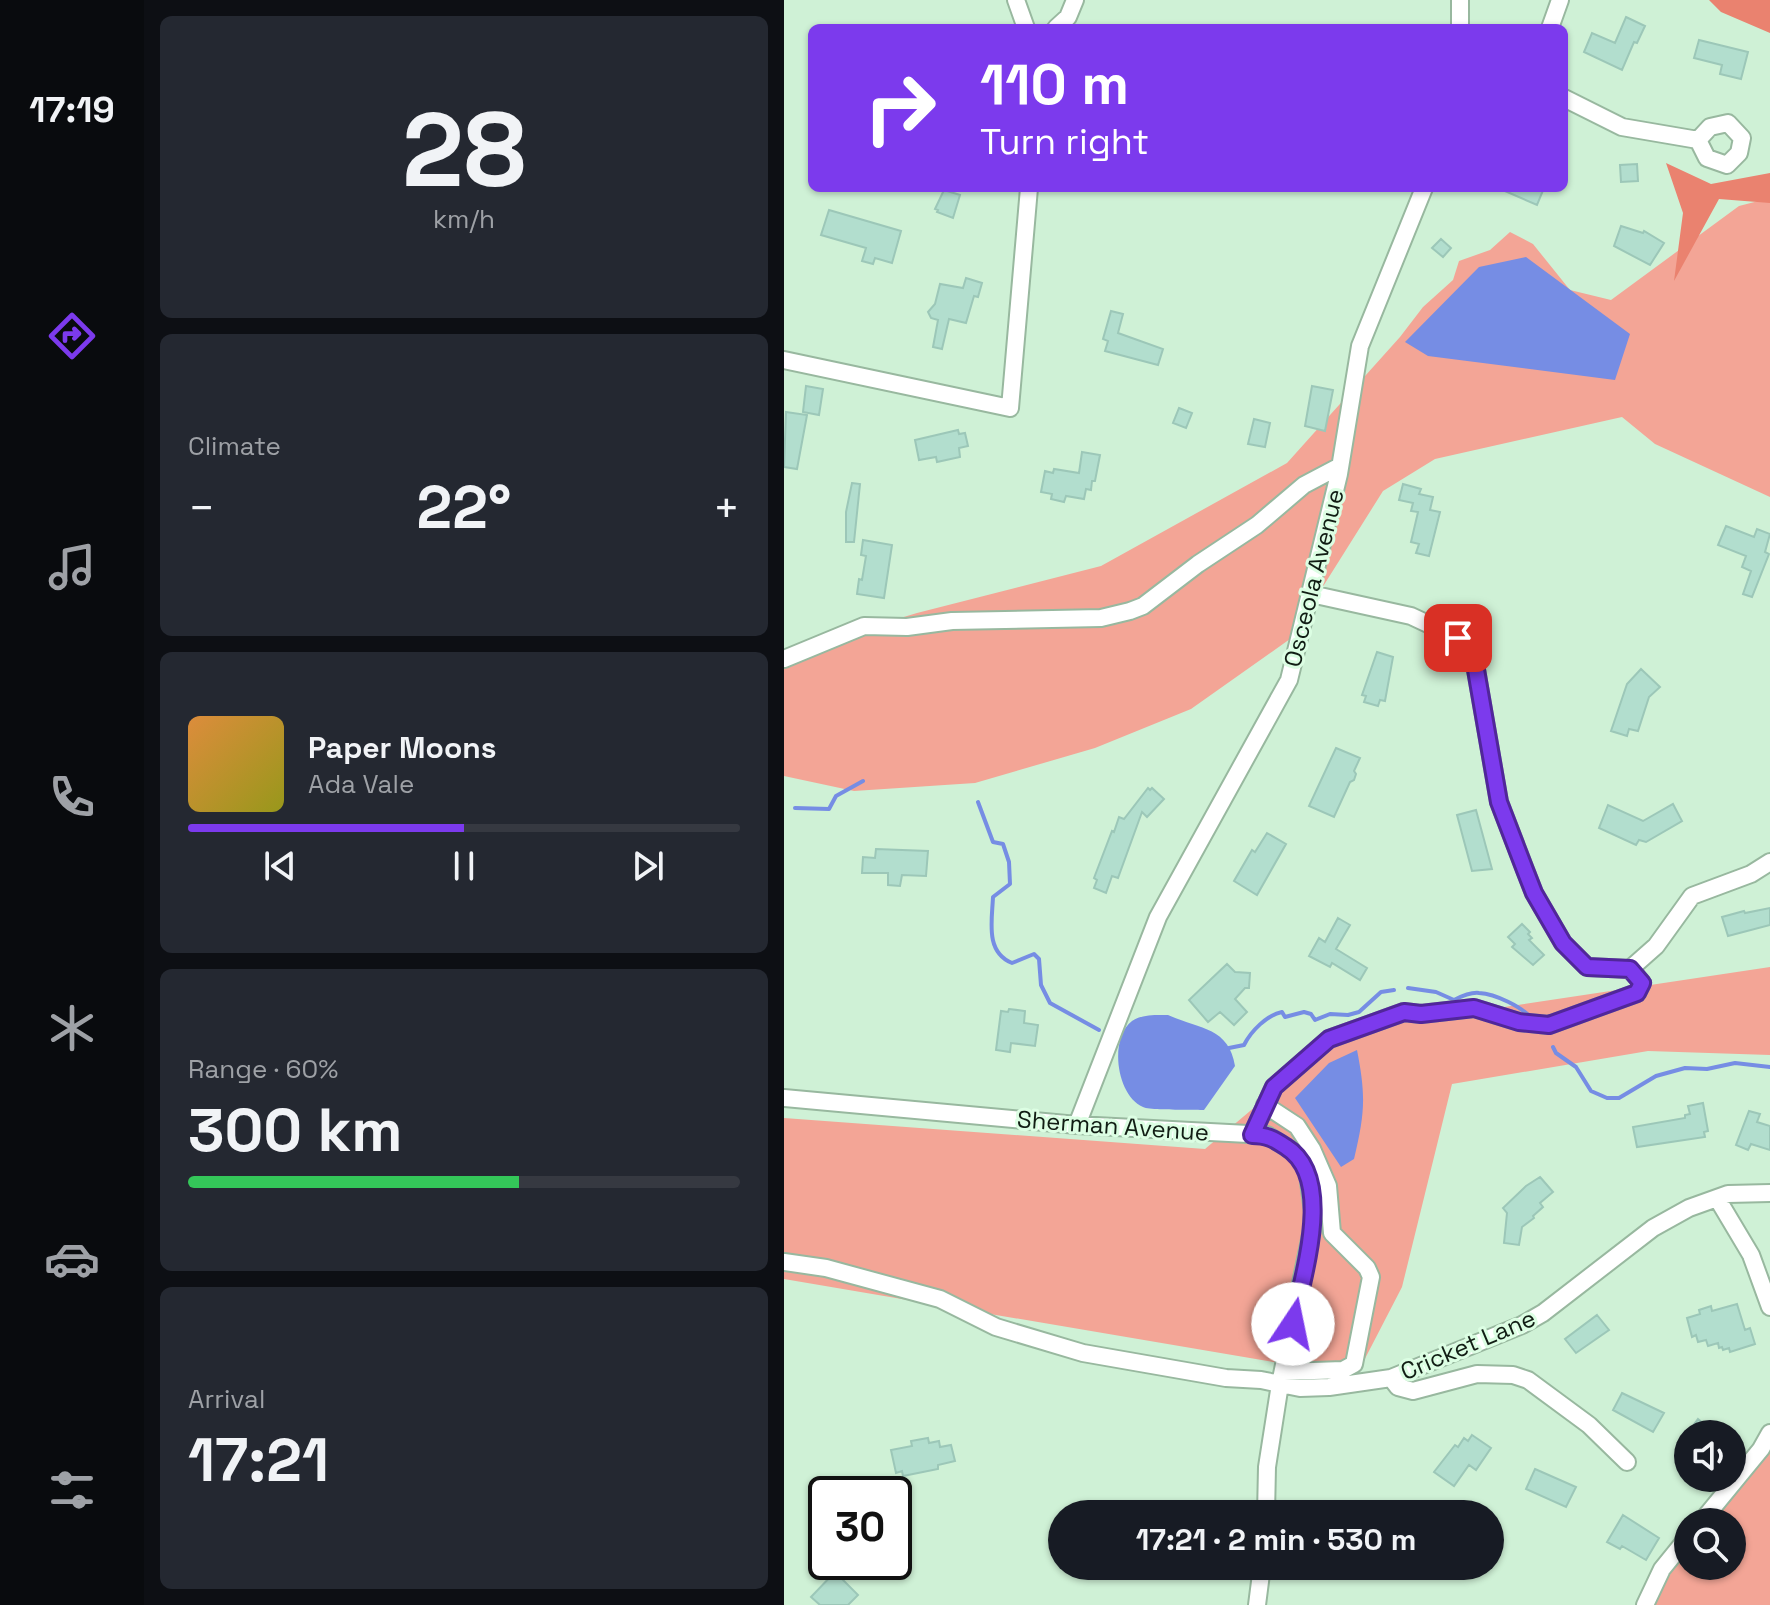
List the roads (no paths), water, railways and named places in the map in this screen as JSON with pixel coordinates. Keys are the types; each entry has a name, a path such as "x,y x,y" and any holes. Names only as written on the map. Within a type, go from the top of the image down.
{"street":[{"path":"1016,0 1025,24"},
{"path":"1060,24 1068,17 1075,0"},
{"path":"1460,0 1460,24"},
{"path":"1551,24 1560,0"},
{"path":"1568,100 1622,127 1698,140"},
{"path":"784,360 1010,408 1029,192"},
{"name":"Osceola Avenue","path":"1077,1125 1158,917 1289,680 1340,466 1360,346 1422,192"},
{"path":"784,659 864,626 907,627 952,621 1101,618 1130,611 1143,606 1257,525 1304,485 1340,466"},
{"path":"1311,594 1411,616 1458,638 1475,664 1499,802 1534,893 1563,943 1587,967 1630,969 1656,946 1692,896 1751,874 1770,862"},
{"path":"1252,1135 1274,1087 1329,1039 1404,1012 1421,1014 1474,1008 1519,1022 1549,1025 1637,993 1642,983 1630,969"},
{"name":"Sherman Avenue","path":"784,1098 1077,1125 1267,1135 1294,1152 1307,1167 1312,1193 1312,1230 1282,1378 1267,1467 1266,1500"},
{"path":"784,1262 826,1268 940,1299 996,1327 1046,1344 1199,1373 1282,1378 1343,1370 1354,1364 1371,1277 1367,1268 1332,1233 1328,1186 1312,1149 1297,1126 1265,1105"},
{"name":"Cricket Lane","path":"1282,1378 1300,1388 1391,1378 1522,1325 1543,1313 1653,1228 1689,1208 1740,1193 1770,1193"},
{"path":"1717,1198 1751,1255 1770,1307"},
{"path":"1391,1378 1398,1387 1413,1391 1477,1374 1513,1375 1528,1380 1589,1425 1627,1462"},
{"path":"1713,1508 1761,1449 1770,1433"},
{"path":"1645,1605 1662,1569 1674,1554"},
{"path":"1257,1605 1260,1580"}],"water":[{"path":"1526,257 1630,334 1615,380 1428,356 1405,342 1479,267"},
{"path":"1168,1015 1211,1031 1232,1053 1235,1066 1204,1110 1143,1107 1134,1101 1122,1079 1118,1053 1125,1029 1140,1017"},
{"path":"1357,1050 1363,1093 1362,1116 1354,1159 1341,1167 1295,1098 1329,1063"}],"waterway":[{"path":"795,808 829,809 836,796 863,781"},
{"path":"978,802 993,842 1003,844 1009,862 1010,884 993,897 991,926 994,944 1003,958 1012,963 1034,954 1039,959 1041,985 1050,1003 1099,1030"},
{"path":"1408,988 1436,992 1454,1000 1473,993 1486,994 1508,1002 1531,1018"},
{"path":"1229,1048 1244,1045 1260,1024 1276,1014 1282,1012 1285,1017 1304,1012 1311,1014 1315,1020 1330,1014 1348,1015 1359,1012 1381,992 1394,990"},
{"path":"1553,1047 1556,1053 1576,1067 1591,1091 1607,1098 1619,1098 1656,1076 1685,1068 1707,1069 1735,1063 1770,1067"}]}
